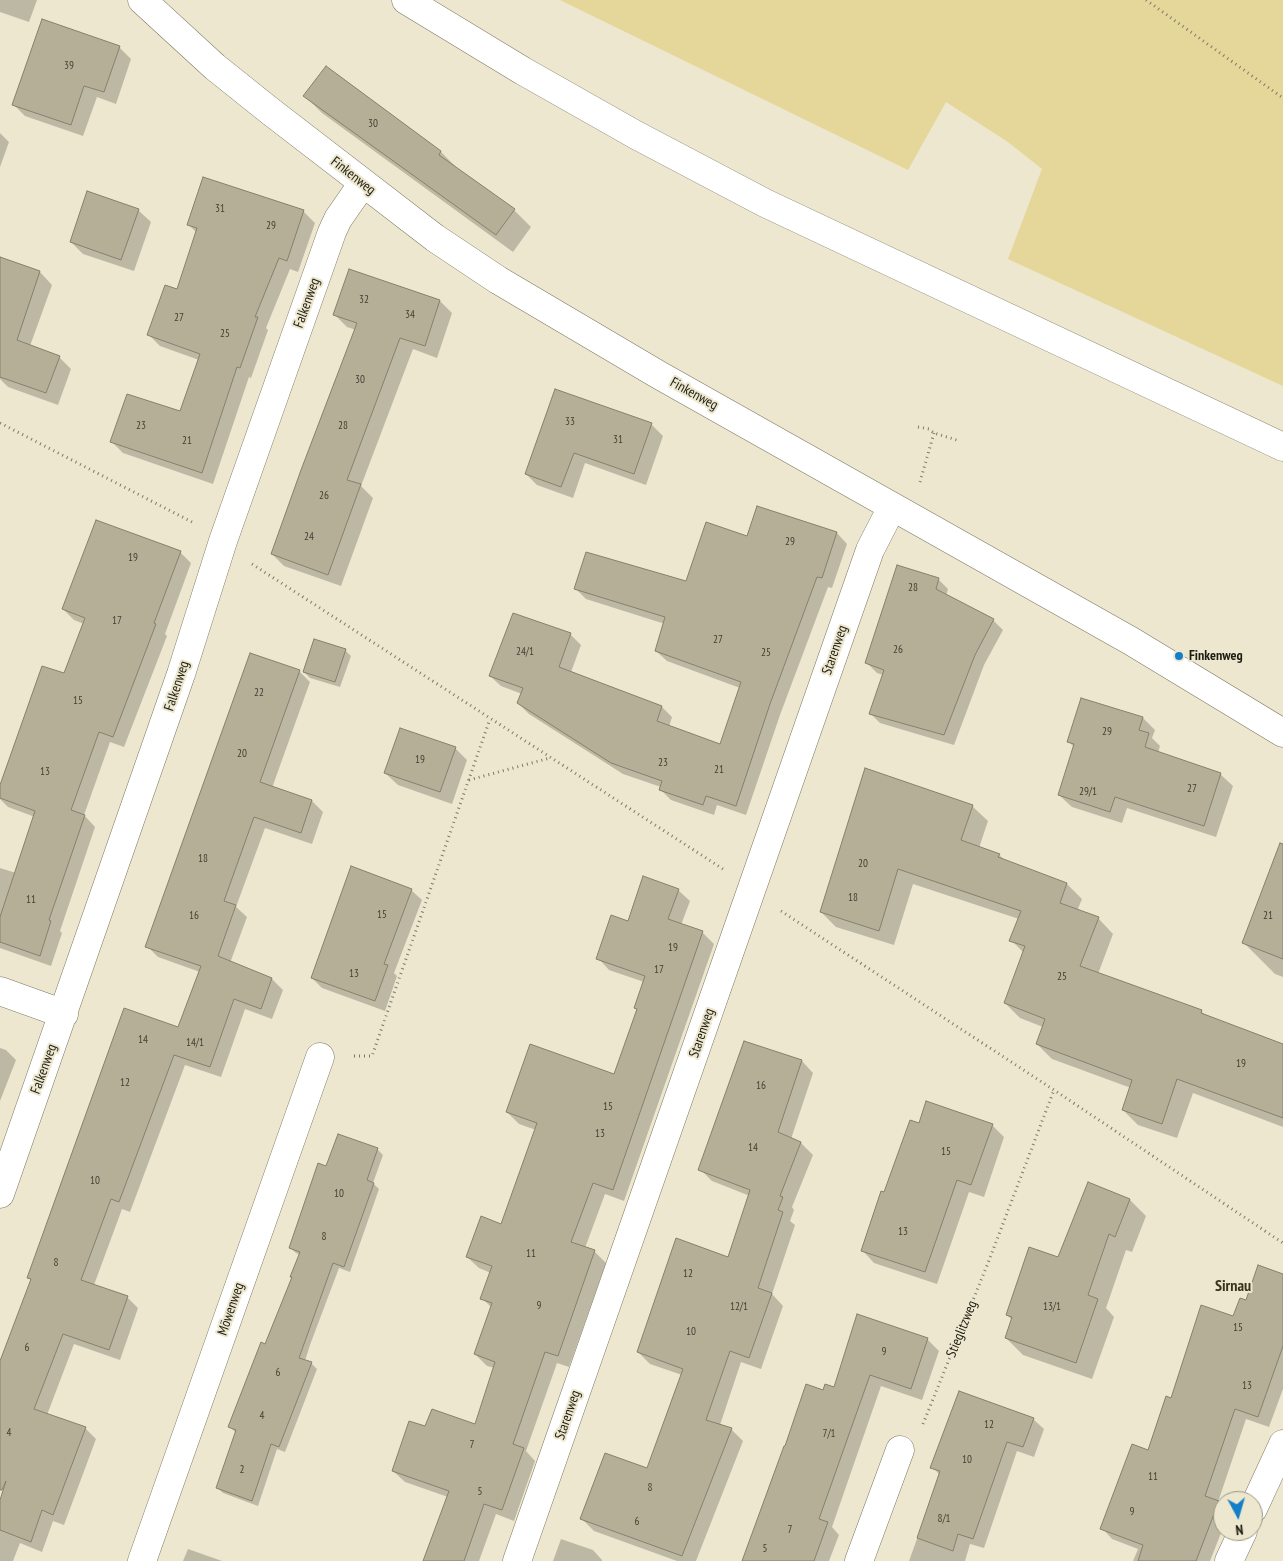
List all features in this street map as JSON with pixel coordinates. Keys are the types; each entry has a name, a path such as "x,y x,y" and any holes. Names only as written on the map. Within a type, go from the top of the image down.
{"street":[{"name":"Finkenweg","path":"142,0 215,67 435,238 498,280 651,370 1131,641 1283,733"},
{"path":"406,0 523,71 636,135 765,203 1283,447"},
{"name":"Falkenweg","path":"0,1194 181,674 223,541 332,232 363,183"},
{"name":"Starenweg","path":"517,1561 870,550 899,511"},
{"path":"0,991 64,1014"},
{"name":"Möwenweg","path":"142,1561 320,1057"},
{"path":"1261,1491 1283,1444"},
{"path":"859,1561 900,1450"},
{"path":"1229,1561 1238,1541"}],"path":[{"path":"1146,0 1283,98"},
{"path":"0,423 204,528 254,566 752,888 774,907 1054,1090 1283,1243"},
{"path":"918,426 960,441"},
{"path":"899,511 920,483 934,433"},
{"path":"320,1057 372,1056 490,720"},
{"path":"468,780 550,758"},
{"name":"Stieglitzweg","path":"900,1450 922,1426 1054,1090"}],"shaded area":[{"path":"560,0 1283,0 1283,386 1008,259 1042,169 1008,142 946,102 908,170"}],"building":[{"path":"42,19 120,46 104,92 84,86 71,125 12,105"},
{"path":"326,66 441,151 439,155 515,209 496,235 303,96"},
{"path":"203,177 304,210 287,261 279,258 255,317 258,317 240,368 237,367 202,473 110,442 127,394 180,411 200,354 147,335 165,285 177,289 197,228 187,225"},
{"path":"87,191 139,209 121,260 70,242"},
{"path":"0,257 40,271 17,340 60,356 46,393 0,377"},
{"path":"349,269 440,300 425,346 400,338 347,480 361,484 328,575 271,554 357,323 333,315"},
{"path":"555,389 652,423 634,474 574,453 561,487 525,474"},
{"path":"757,506 837,532 822,578 817,577 770,704 736,806 706,796 703,805 659,790 662,781 611,763 517,703 523,688 489,676 513,613 571,633 559,667 662,706 657,721 720,744 741,682 655,651 665,617 574,589 586,552 686,581 706,522 747,536"},
{"path":"96,520 181,551 154,623 156,624 113,737 99,732 71,810 85,815 49,920 51,921 40,956 0,942 0,917 35,811 0,798 0,785 42,666 64,673 85,618 62,609"},
{"path":"897,565 939,578 936,589 994,619 975,655 944,735 869,714 884,670 865,663"},
{"path":"314,639 346,649 335,682 303,672"},
{"path":"250,653 300,670 260,782 312,800 301,833 254,817 224,901 236,905 218,956 272,978 261,1009 234,999 210,1067 174,1055 119,1202 111,1199 81,1280 128,1296 109,1350 63,1334 34,1409 86,1427 53,1515 42,1510 31,1542 0,1530 0,1500 6,1481 2,1490 0,1490 0,1361 31,1279 27,1278 124,1008 178,1027 201,966 145,947"},
{"path":"1081,698 1143,717 1139,730 1149,733 1145,747 1221,773 1204,826 1115,797 1110,812 1058,795 1074,744 1067,742"},
{"path":"400,728 456,747 440,792 384,773"},
{"path":"865,768 973,805 961,840 1000,854 998,857 1067,883 1060,903 1099,917 1080,966 1202,1010 1201,1013 1283,1044 1283,1118 1177,1079 1162,1124 1122,1110 1132,1080 1036,1044 1045,1019 1004,1003 1025,946 1009,941 1021,911 898,869 879,931 820,912"},
{"path":"1280,843 1283,844 1283,959 1242,943"},
{"path":"351,866 412,889 384,964 388,965 375,1001 311,978"},
{"path":"643,876 679,889 668,919 703,931 613,1190 593,1183 571,1242 595,1250 558,1356 545,1352 513,1444 524,1448 502,1510 484,1504 464,1561 423,1561 449,1491 392,1471 409,1421 425,1426 432,1409 475,1424 495,1362 474,1354 492,1303 480,1299 492,1266 466,1257 481,1216 501,1224 537,1123 506,1112 530,1044 614,1074 637,1009 634,1008 645,976 596,959 611,915 628,921"},
{"path":"744,1041 802,1060 778,1132 801,1142 780,1196 783,1197 778,1210 783,1212 758,1288 772,1293 749,1358 730,1351 706,1420 732,1428 682,1556 580,1519 605,1453 647,1468 683,1369 637,1352 676,1238 728,1257 750,1190 698,1170"},
{"path":"926,1101 993,1124 971,1185 957,1180 925,1272 861,1251 881,1191 884,1192 910,1120 919,1123"},
{"path":"338,1134 378,1148 367,1180 374,1183 344,1267 333,1263 299,1358 312,1362 279,1447 271,1444 252,1501 216,1488 236,1430 228,1427 261,1342 265,1344 292,1277 290,1277 300,1252 289,1248 318,1163 326,1166"},
{"path":"1088,1182 1130,1199 1115,1237 1109,1234 1088,1295 1098,1299 1076,1363 1005,1338 1012,1317 1006,1315 1029,1247 1058,1257"},
{"path":"1258,1265 1283,1274 1283,1346 1258,1417 1235,1409 1205,1496 1213,1499 1213,1517 1196,1561 1138,1561 1143,1545 1100,1529 1132,1444 1148,1450 1166,1396 1171,1398 1201,1305 1233,1316 1240,1298 1246,1300"},
{"path":"857,1314 928,1338 911,1389 870,1375 819,1519 828,1522 814,1561 742,1561 806,1384 823,1390 825,1384 834,1387"},
{"path":"959,1391 1034,1418 1023,1447 1007,1442 973,1539 958,1534 953,1551 917,1538 940,1471 930,1468"}],"place":[{"name":"Finkenweg","path":"1179,656"}],"district":[{"name":"Sirnau","path":"1233,1286"}]}
